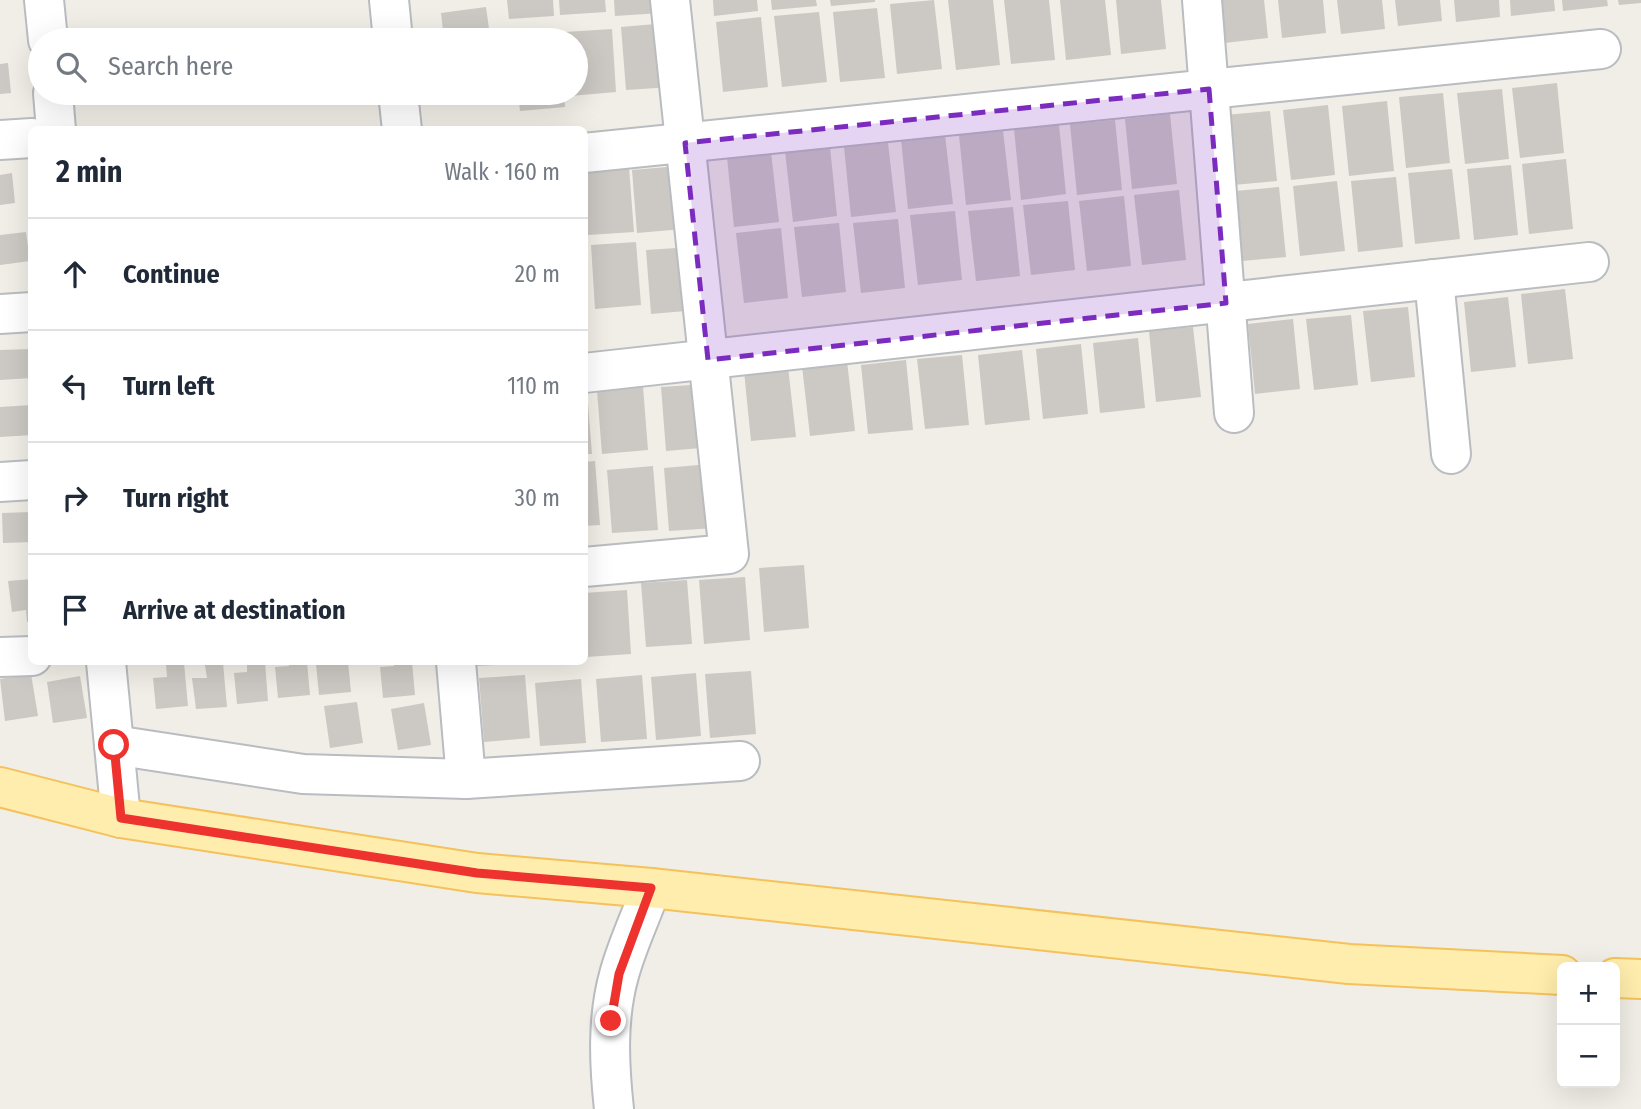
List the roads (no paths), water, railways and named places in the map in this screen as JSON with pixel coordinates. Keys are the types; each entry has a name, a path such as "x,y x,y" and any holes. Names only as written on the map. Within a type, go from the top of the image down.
{"main road":[{"path":"0,787 121,818 477,873 651,888 1349,964 1557,975"},
{"path":"1620,978 1641,979"}],"street":[{"path":"44,0 47,28"},
{"path":"389,0 392,28"},
{"path":"588,567 729,554 670,0"},
{"path":"1202,0 1234,413"},
{"path":"588,153 1601,49"},
{"path":"54,105 56,126"},
{"path":"399,105 402,126"},
{"path":"0,140 28,138"},
{"path":"588,373 1589,262"},
{"path":"1434,279 1451,454"},
{"path":"0,314 28,312"},
{"path":"0,482 28,480"},
{"path":"0,657 28,656"},
{"path":"106,665 121,818"},
{"path":"456,665 466,779"},
{"path":"114,745 303,774 466,779 740,761"},
{"path":"614,1109 610,1079 611,1021 619,974 651,888"}]}
